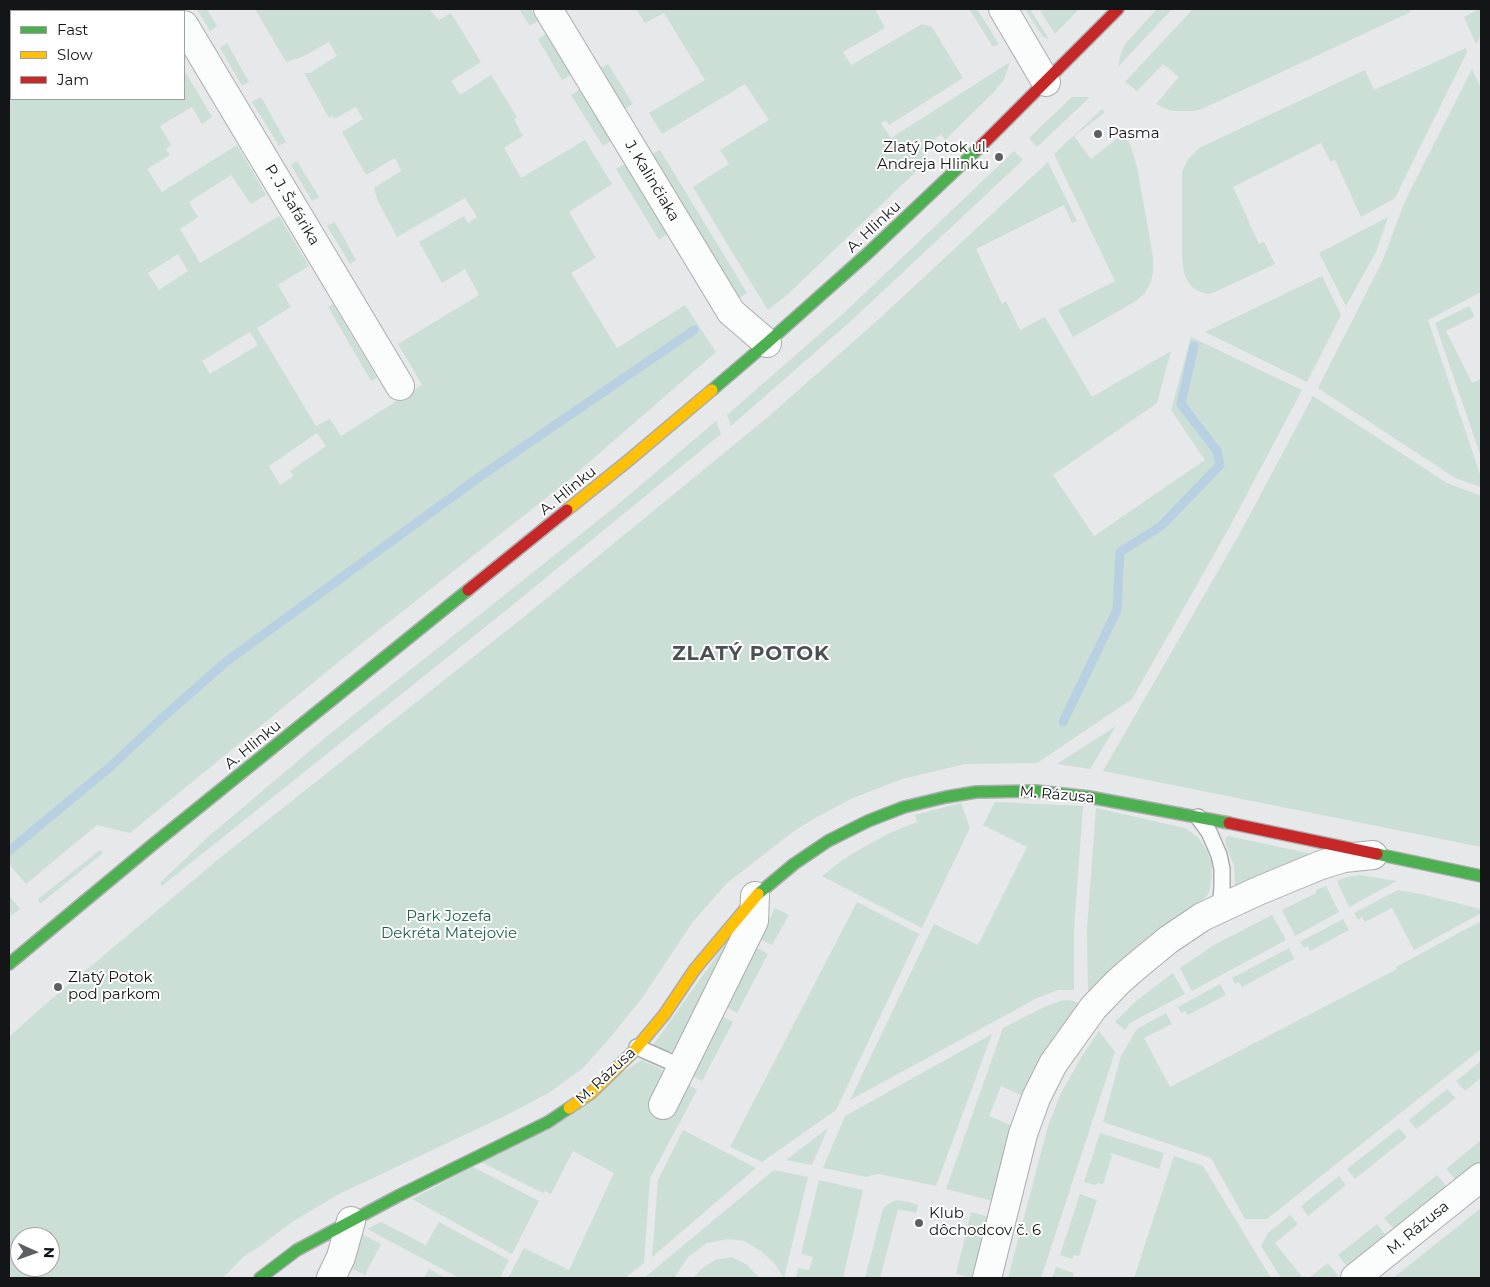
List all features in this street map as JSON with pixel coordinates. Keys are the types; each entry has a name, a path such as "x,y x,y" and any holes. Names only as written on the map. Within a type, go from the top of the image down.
{"street":[{"name":"J. Kalinčiaka","path":"548,9 731,312 767,343"},
{"path":"1003,9 1046,82"},
{"name":"A. Hlinku","path":"9,964 159,840 622,467 767,343 867,254 965,162 1118,9"},
{"name":"P. J. Šafárika","path":"185,27 400,386"},
{"name":"M. Rázusa","path":"260,1278 268,1270 297,1250 458,1166 548,1122 591,1093 637,1047 664,1015 695,969 755,896 794,864 828,841 849,829 904,807 946,797 983,792 1044,792 1089,797 1197,816 1481,876"},
{"name":"M. Rázusa","path":"987,1278 1023,1134 1036,1098 1053,1064 1093,1008 1118,982 1168,940 1202,917 1321,865 1344,858 1382,854"},
{"path":"663,1105 754,922 755,896"},
{"name":"M. Rázusa","path":"1354,1278 1481,1177"},
{"path":"331,1278 341,1257 351,1221"}],"lane":[{"path":"1197,816 1209,832 1219,855 1222,869 1220,908"},
{"path":"637,1047 682,1067"}],"green space":[{"path":"9,9 80,10 10,10 10,100 185,100 185,72 212,117 202,124 192,107 160,126 171,145 166,149 170,155 147,169 162,192 237,145 266,195 251,204 231,175 189,202 198,217 180,229 200,263 279,216 309,266 278,285 291,307 257,328 316,426 330,419 341,436 422,385 398,344 479,295 465,269 442,283 419,242 464,216 468,223 477,217 465,198 397,237 377,199 374,188 401,171 395,158 366,175 342,132 363,119 356,107 334,119 332,116 329,118 304,73 310,73 337,56 329,42 302,57 286,62 255,9 429,9 439,20 451,13 481,62 451,81 460,95 491,75 517,117 514,119 523,136 504,148 521,178 585,140 612,184 569,212 596,258 571,273 617,348 685,305 716,352 565,483 341,660 130,833 97,825 26,884 9,864","holes":["178,254 188,271 159,290 148,273","250,332 258,345 210,374 202,361","317,433 326,446 290,471 294,476 280,485 269,466"]},
{"path":"155,9 156,10 101,10"},
{"path":"197,9 207,9 217,26 210,31"},
{"path":"519,9 531,9 538,21 530,26"},
{"path":"636,9 875,9 885,28 843,52 851,65 922,24 932,27 963,78 889,125 886,120 881,123 891,138 1010,62 1004,79 996,90 945,140 941,134 921,151 927,161 788,294 768,310 693,187 729,164 720,150 769,120 745,84 662,134 649,113 705,80 664,13 645,23"},
{"path":"969,9 977,9 999,44 993,47"},
{"path":"1025,9 1030,9 1049,39 1043,37"},
{"path":"1039,9 1079,9 1055,34"},
{"path":"1157,9 1172,9 1118,67 1125,44"},
{"path":"1193,9 1409,9 1411,12 1206,107 1195,111 1171,111 1156,104 1179,77 1163,64 1137,91 1125,82"},
{"path":"1481,9 1481,36 1476,44 1464,17"},
{"path":"546,34 571,75 562,80 538,39"},
{"path":"227,43 249,82 242,86 220,48"},
{"path":"1466,48 1467,52 1395,198 1361,217 1335,160 1331,162 1321,143 1233,187 1259,244 1264,242 1275,264 1215,292 1208,294 1194,289 1184,273 1182,256 1182,172 1188,159 1199,148 1365,70 1374,90"},
{"path":"608,64 633,104 625,109 601,68"},
{"path":"1472,69 1481,88 1481,292 1428,320 1481,477 1481,487 1455,478 1318,388 1382,262 1405,201"},
{"path":"580,89 611,141 603,146 571,95"},
{"path":"261,97 286,142 279,146 252,102"},
{"path":"1072,97 1090,97 1037,147 1029,138"},
{"path":"1102,109 1105,112 1074,136 1091,159 1122,135 1130,144 1137,167 1150,239 1153,272 1151,282 1145,293 1136,301 1073,337 1058,310 1115,281 1054,154"},
{"path":"660,150 747,293 739,298 652,154"},
{"path":"1014,151 1023,160 852,320 731,426 727,415 846,311"},
{"path":"297,161 319,197 312,201 291,165"},
{"name":"Park Jozefa Dekréta Matejovie","path":"1048,162 1077,221 1072,223 1064,205 976,249 1002,304 1006,301 1020,330 1045,317 1092,397 1171,351 1157,403 1053,475 1094,536 1205,460 1171,410 1191,337 1302,390 1228,530 1132,699 1037,763 965,764 902,779 853,798 794,831 726,884 692,923 642,998 582,1069 550,1092 507,1115 339,1194 292,1222 243,1257 223,1278 9,1278 9,1037 221,857 525,616 768,417 879,319"},
{"path":"625,164 667,234 659,240 616,169"},
{"path":"1388,217 1376,252 1346,306 1319,253"},
{"path":"335,222 356,260 350,264 327,226"},
{"path":"1322,276 1341,315 1307,382 1205,332"},
{"path":"333,304 377,378 371,381 328,307"},
{"path":"1469,306 1474,317 1446,331 1472,383 1481,379 1481,457 1435,323"},
{"path":"1313,396 1447,483 1481,496 1481,847 1103,771 1240,533"},
{"path":"716,421 721,434 509,608 162,886 160,883 209,836 331,733 615,507"},
{"path":"1116,726 1090,769 1057,764"},
{"path":"995,802 1083,806 1074,930 1074,990 1058,990 1037,998 850,1100 934,924 978,945 1027,847 983,825"},
{"path":"961,803 970,828 922,928 822,876 862,848 890,833 917,822 915,815"},
{"path":"1096,808 1185,828 1198,837 1207,851 1211,861 1212,876 1209,892 1206,897 1181,915 1091,993 1088,991 1087,929"},
{"path":"1228,836 1312,854 1235,886 1234,866 1225,842"},
{"path":"100,850 103,853 40,904 38,899"},
{"path":"1360,875 1397,881 1349,907 1337,881"},
{"path":"1326,886 1339,912 1295,936 1282,910"},
{"path":"1398,890 1481,909 1481,913 1414,950 1392,908 1365,922 1362,917 1358,920 1354,913"},
{"path":"9,895 20,909 9,917"},
{"path":"857,902 919,934 836,1110 762,1162 730,1147"},
{"path":"775,908 789,915 772,945 760,939"},
{"path":"1272,915 1286,940 1192,991 1180,968 1214,945"},
{"path":"1343,919 1349,930 1310,951 1308,946 1304,948 1300,942"},
{"path":"1481,921 1481,1049 1267,1219 1245,1219 1211,1158 1103,1122 1121,1056 1137,1029 1166,1013 1172,1024 1144,1038 1170,1087 1397,969 1396,967"},
{"path":"731,936 678,1049 664,1051 653,1045"},
{"path":"755,947 768,954 737,1013 725,1006"},
{"path":"1289,948 1294,959 1242,987 1239,982 1235,984 1232,978"},
{"path":"1173,973 1185,994 1130,1023 1125,1030 1115,1022 1136,1001"},
{"path":"1220,984 1226,995 1188,1015 1185,1011 1181,1013 1178,1007"},
{"path":"1066,1000 1083,1005 1023,1096 1001,1086 989,1116 1013,1126 1002,1159 993,1201 946,1189 1003,1028 1042,1008"},
{"path":"720,1015 733,1022 702,1081 690,1075"},
{"path":"1099,1031 1115,1052 1041,1278 1008,1278 1048,1126 1061,1093"},
{"path":"992,1034 936,1186 879,1174 867,1177 823,1168 845,1116"},
{"path":"642,1060 669,1073 697,1090 650,1178 644,1263 625,1278 508,1278 524,1248 569,1270 614,1173 573,1151 551,1194 545,1191 543,1193 481,1162"},
{"path":"1481,1061 1481,1078 1465,1091 1456,1081"},
{"path":"1447,1089 1456,1098 1416,1129 1409,1120"},
{"path":"828,1128 812,1165 786,1160"},
{"path":"1399,1128 1407,1137 1355,1179 1347,1169"},
{"path":"683,1130 756,1168 652,1257 658,1180"},
{"path":"1100,1133 1164,1153 1159,1169 1111,1153 1110,1155 1112,1156 1103,1184 1097,1183 1096,1185 1084,1182"},
{"path":"1481,1140 1481,1162 1457,1181 1446,1169"},
{"path":"1174,1156 1203,1166 1271,1278 1134,1278"},
{"path":"473,1167 539,1201 512,1254 412,1199"},
{"path":"774,1170 808,1177 784,1278 774,1263 761,1251 744,1241 728,1239 707,1243 688,1257 674,1278 644,1278"},
{"path":"1437,1175 1448,1188 1395,1230 1384,1218"},
{"path":"1339,1176 1346,1185 1308,1216 1301,1206"},
{"path":"819,1180 863,1190 843,1278 796,1278 798,1268 809,1270 813,1257 801,1254"},
{"path":"1080,1194 1097,1200 1079,1256 1074,1255 1072,1259 1060,1255"},
{"path":"896,1200 918,1205 916,1213 898,1209 880,1278 865,1278 883,1209"},
{"path":"1481,1208 1481,1278 1393,1278"},
{"path":"971,1212 989,1217 975,1278 956,1274"},
{"path":"1290,1215 1298,1224 1275,1243 1303,1278 1281,1278 1261,1246 1268,1233"},
{"path":"381,1222 426,1245 439,1222 509,1260 500,1278 459,1278 367,1229"},
{"path":"1377,1224 1387,1237 1348,1268 1338,1255"},
{"path":"362,1234 381,1244 365,1275 345,1265"},
{"path":"732,1257 747,1265 760,1278 694,1278 700,1270 715,1260"},
{"path":"1328,1263 1338,1276 1335,1278 1309,1278"},
{"path":"1056,1267 1074,1273 1072,1278 1052,1278"},
{"path":"429,1269 446,1278 424,1278"}],"waterway":[{"path":"9,851 110,767 227,661 485,473 694,330"},
{"path":"1063,722 1117,610 1120,552 1161,526 1220,465 1217,451 1181,404 1194,346"}],"traffic: fast":[{"path":"712,390 867,254 978,149"},
{"path":"9,964 151,846 468,590"},
{"path":"758,894 794,864 828,841 868,821 904,807 976,792 1036,791 1089,797 1229,823"},
{"path":"1377,854 1481,876"},
{"path":"260,1278 297,1250 398,1196 548,1122 569,1108"}],"traffic: slow":[{"path":"567,510 712,390"},
{"path":"569,1108 591,1093 633,1052 664,1015 695,969 758,894"}],"traffic: jam":[{"path":"978,149 1118,9"},
{"path":"468,590 567,510"},
{"path":"1229,823 1377,854"}],"place":[{"name":"Pasma","path":"1098,134"},
{"name":"Zlatý Potok ul. Andreja Hlinku","path":"999,157"},
{"name":"Zlatý Potok pod parkom","path":"58,987"},
{"name":"Klub dôchodcov č. 6","path":"919,1223"}],"district":[{"name":"ZLATÝ POTOK","path":"751,654"}]}
